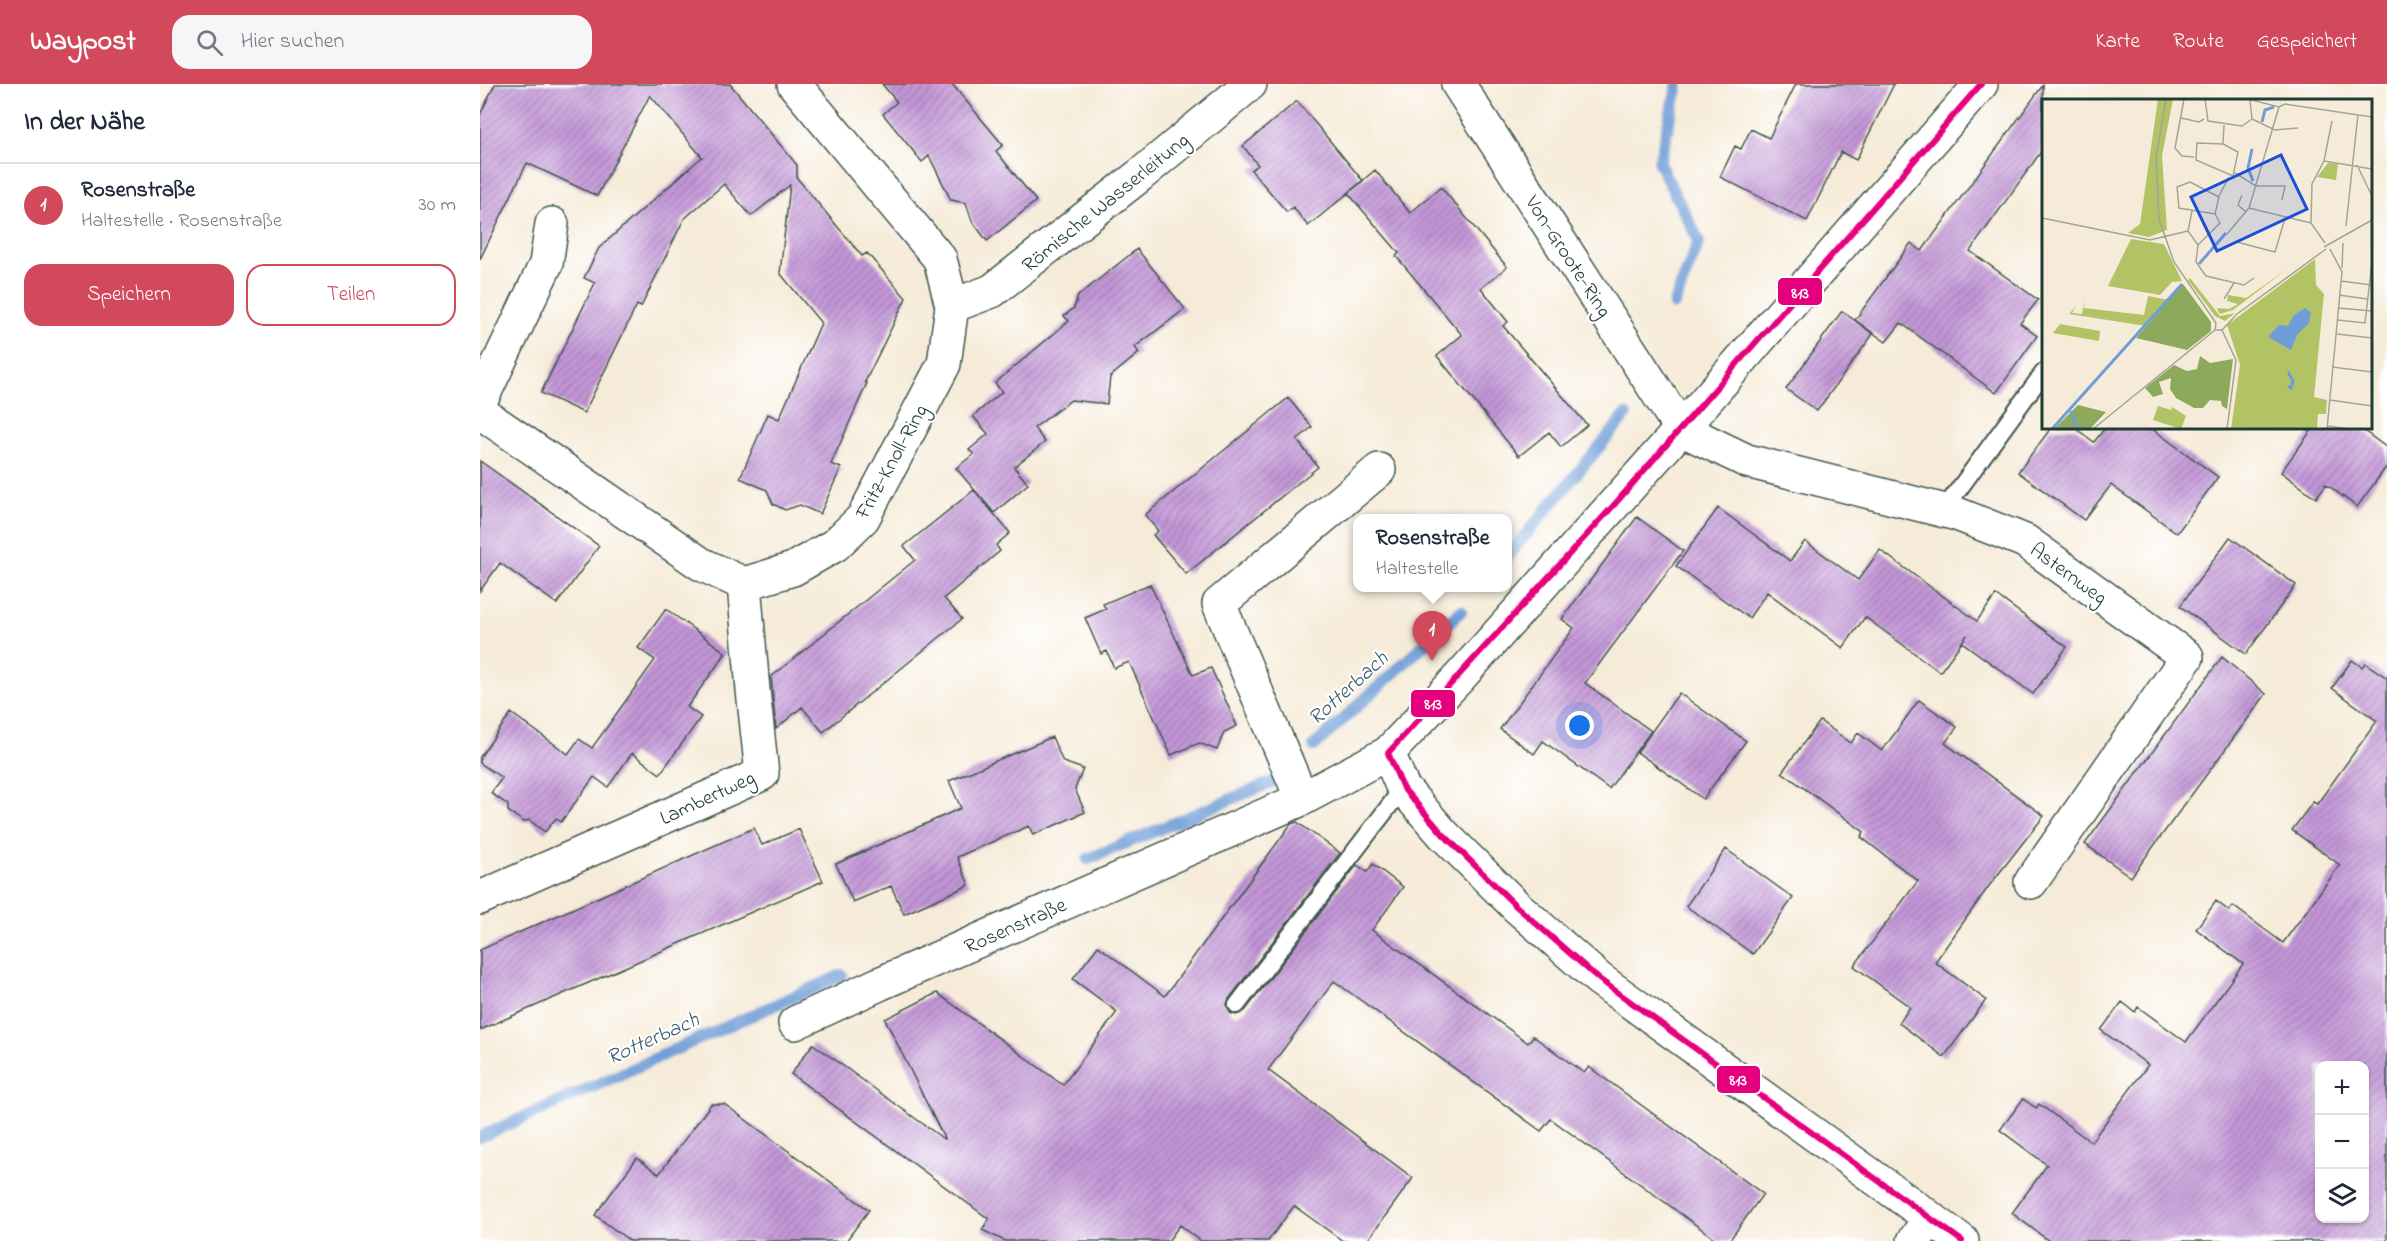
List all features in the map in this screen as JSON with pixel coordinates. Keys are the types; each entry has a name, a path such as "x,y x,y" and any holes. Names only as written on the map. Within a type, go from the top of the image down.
{"street":[{"name":"Fritz-Knoll-Ring","path":"744,584 793,569 835,545 863,518 944,364 952,306 940,259 794,84"},
{"name":"Römische Wasserleitung","path":"952,306 992,291 1139,176 1250,84"},
{"name":"Von-Groote-Ring","path":"1458,84 1681,429"},
{"name":"Rosenstraße","path":"795,1023 1302,800 1388,753 1458,679 1681,429 1981,84"},
{"path":"480,402 546,264 552,224"},
{"path":"480,411 701,564 744,584"},
{"name":"Asternweg","path":"1681,429 1747,461 1957,514 2025,541 2187,657 2031,882"},
{"path":"1302,800 1219,604 1379,470"},
{"name":"Lambertweg","path":"480,898 762,774 744,584"},
{"path":"1388,753 1403,788 1443,834 1516,906 1599,979 1922,1229 1962,1241"}],"lane":[{"path":"1943,511 2042,373"},
{"path":"1237,1005 1403,788"}],"building":[{"path":"495,84 730,84 797,165 797,178 862,256 867,253 906,298 865,382 867,383 831,464 841,468 820,514 800,505 785,510 773,504 767,490 740,478 768,414 779,419 821,323 780,273 790,185 751,216 724,184 684,219 641,307 637,305 584,413 541,393 595,283 584,278 599,248 702,157 650,95 597,196 527,163 480,259 480,115"},
{"path":"882,84 952,84 1003,145 996,151 1036,201 987,241 972,221 966,203 951,200 929,156 922,162 883,114 897,102"},
{"path":"1796,84 1894,84 1856,160 1841,152 1807,221 1720,177 1735,146 1741,149 1751,129 1769,138"},
{"path":"2043,85 2042,150 1970,251 2038,300 2020,323 2037,336 1996,393 1901,323 1886,342 1855,320 1911,243 1922,251"},
{"path":"1297,101 1363,181 1308,226 1293,207 1287,212 1251,170 1258,165 1243,146"},
{"path":"1375,170 1410,213 1441,187 1507,267 1481,288 1508,322 1503,326 1587,425 1561,447 1549,432 1519,456 1437,356 1462,335 1396,256 1399,253 1348,193"},
{"path":"1137,249 1185,309 1135,347 1139,353 1110,377 1107,404 1071,400 1034,428 1045,442 1014,467 1028,484 994,513 956,468 974,454 969,450 988,434 973,416 1002,392 995,383 1069,321 1064,316 1074,308 1078,296"},
{"path":"1842,311 1873,334 1817,411 1786,389"},
{"path":"1288,398 1312,427 1297,440 1318,467 1186,574 1153,535 1158,531 1145,515"},
{"path":"2050,429 2076,429 2094,442 2104,429 2152,429 2218,477 2177,533 2111,485 2084,520 2018,472"},
{"path":"2312,429 2361,429 2387,448 2387,466 2357,507 2326,484 2316,498 2281,472"},
{"path":"480,461 599,546 557,604 500,563 480,591"},
{"path":"974,490 1010,533 996,545 1000,551 944,598 962,619 823,732 802,707 776,729 771,677 915,560 904,546"},
{"path":"1718,508 1790,561 1805,541 1858,580 1880,550 1977,621 1996,595 2067,647 2033,694 1962,642 1967,635 1940,672 1865,617 1843,648 1767,592 1749,618 1676,566"},
{"path":"1637,517 1683,551 1585,683 1651,731 1609,789 1543,741 1534,754 1500,729 1574,628 1562,619"},
{"path":"2230,537 2296,585 2246,654 2180,606"},
{"path":"1150,584 1193,675 1211,668 1237,726 1224,732 1217,750 1199,743 1171,755 1129,662 1114,668 1107,651 1101,654 1085,618 1106,609 1103,604"},
{"path":"666,609 726,653 687,707 701,717 660,774 632,753 608,787 594,777 561,822 556,818 545,832 529,820 524,822 508,811 508,805 491,793 502,778 480,763 480,757 511,713 568,754 579,739 592,748 655,660 638,648"},
{"path":"2222,657 2266,694 2131,877 2085,844"},
{"path":"2352,660 2362,667 2365,663 2387,678 2387,1241 2049,1241 2012,1213 2047,1165 2000,1130 2023,1099 2036,1108 2039,1104 2091,1142 2148,1065 2101,1030 2122,1002 2135,1012 2138,1007 2186,1042 2243,964 2196,929 2216,901 2229,911 2233,906 2283,943 2340,865 2292,830 2313,802 2317,804 2377,721 2332,688"},
{"path":"1679,693 1746,741 1703,799 1637,752"},
{"path":"1919,700 1957,727 1945,743 2044,816 1989,886 1935,962 1986,1000 1944,1057 1899,1023 1910,1007 1854,966 1918,881 1861,837 1864,832 1782,772 1820,721 1851,743 1858,733 1882,751"},
{"path":"1052,737 1063,762 1083,769 1075,789 1085,812 1033,835 1029,826 957,857 969,885 904,914 891,886 853,902 836,864 961,808 949,781"},
{"path":"1297,822 1340,853 1229,999 1227,1004 1230,1013 1236,1015 1245,1011 1357,865 1367,872 1373,864 1403,887 1372,930 1528,1043 1533,1036 1584,1073 1589,1067 1763,1194 1729,1241 1718,1241 1551,1119 1541,1131 1334,981 1268,1070 1413,1178 1367,1241 1343,1241 1294,1206 1268,1241 1201,1241 1180,1225 1168,1241 1005,1241 982,1230 989,1219 791,1074 813,1044 945,1140 885,1019 937,993 1063,1085 1117,1012 1073,979 1098,946 1165,996 1291,824"},
{"path":"754,828 762,845 799,829 823,881 480,1030 480,950"},
{"path":"1726,849 1793,898 1753,954 1686,906"},
{"path":"711,1104 724,1104 869,1210 846,1241 630,1241 595,1215 637,1158 659,1174"}],"waterway":[{"name":"Rotterbach","path":"1674,304 1699,241 1659,163 1678,84"},
{"name":"Rotterbach","path":"1512,551 1626,415"},
{"name":"Rotterbach","path":"1314,746 1461,611"},
{"name":"Rotterbach","path":"1088,859 1272,782"},
{"name":"Rotterbach","path":"480,1137 842,975"}],"transit line":[{"name":"813","path":"1962,1241 1599,979 1516,906 1443,834 1403,788 1388,753 1614,505 1981,84"}],"place":[{"name":"Rosenstraße","path":"1432,661"}]}
